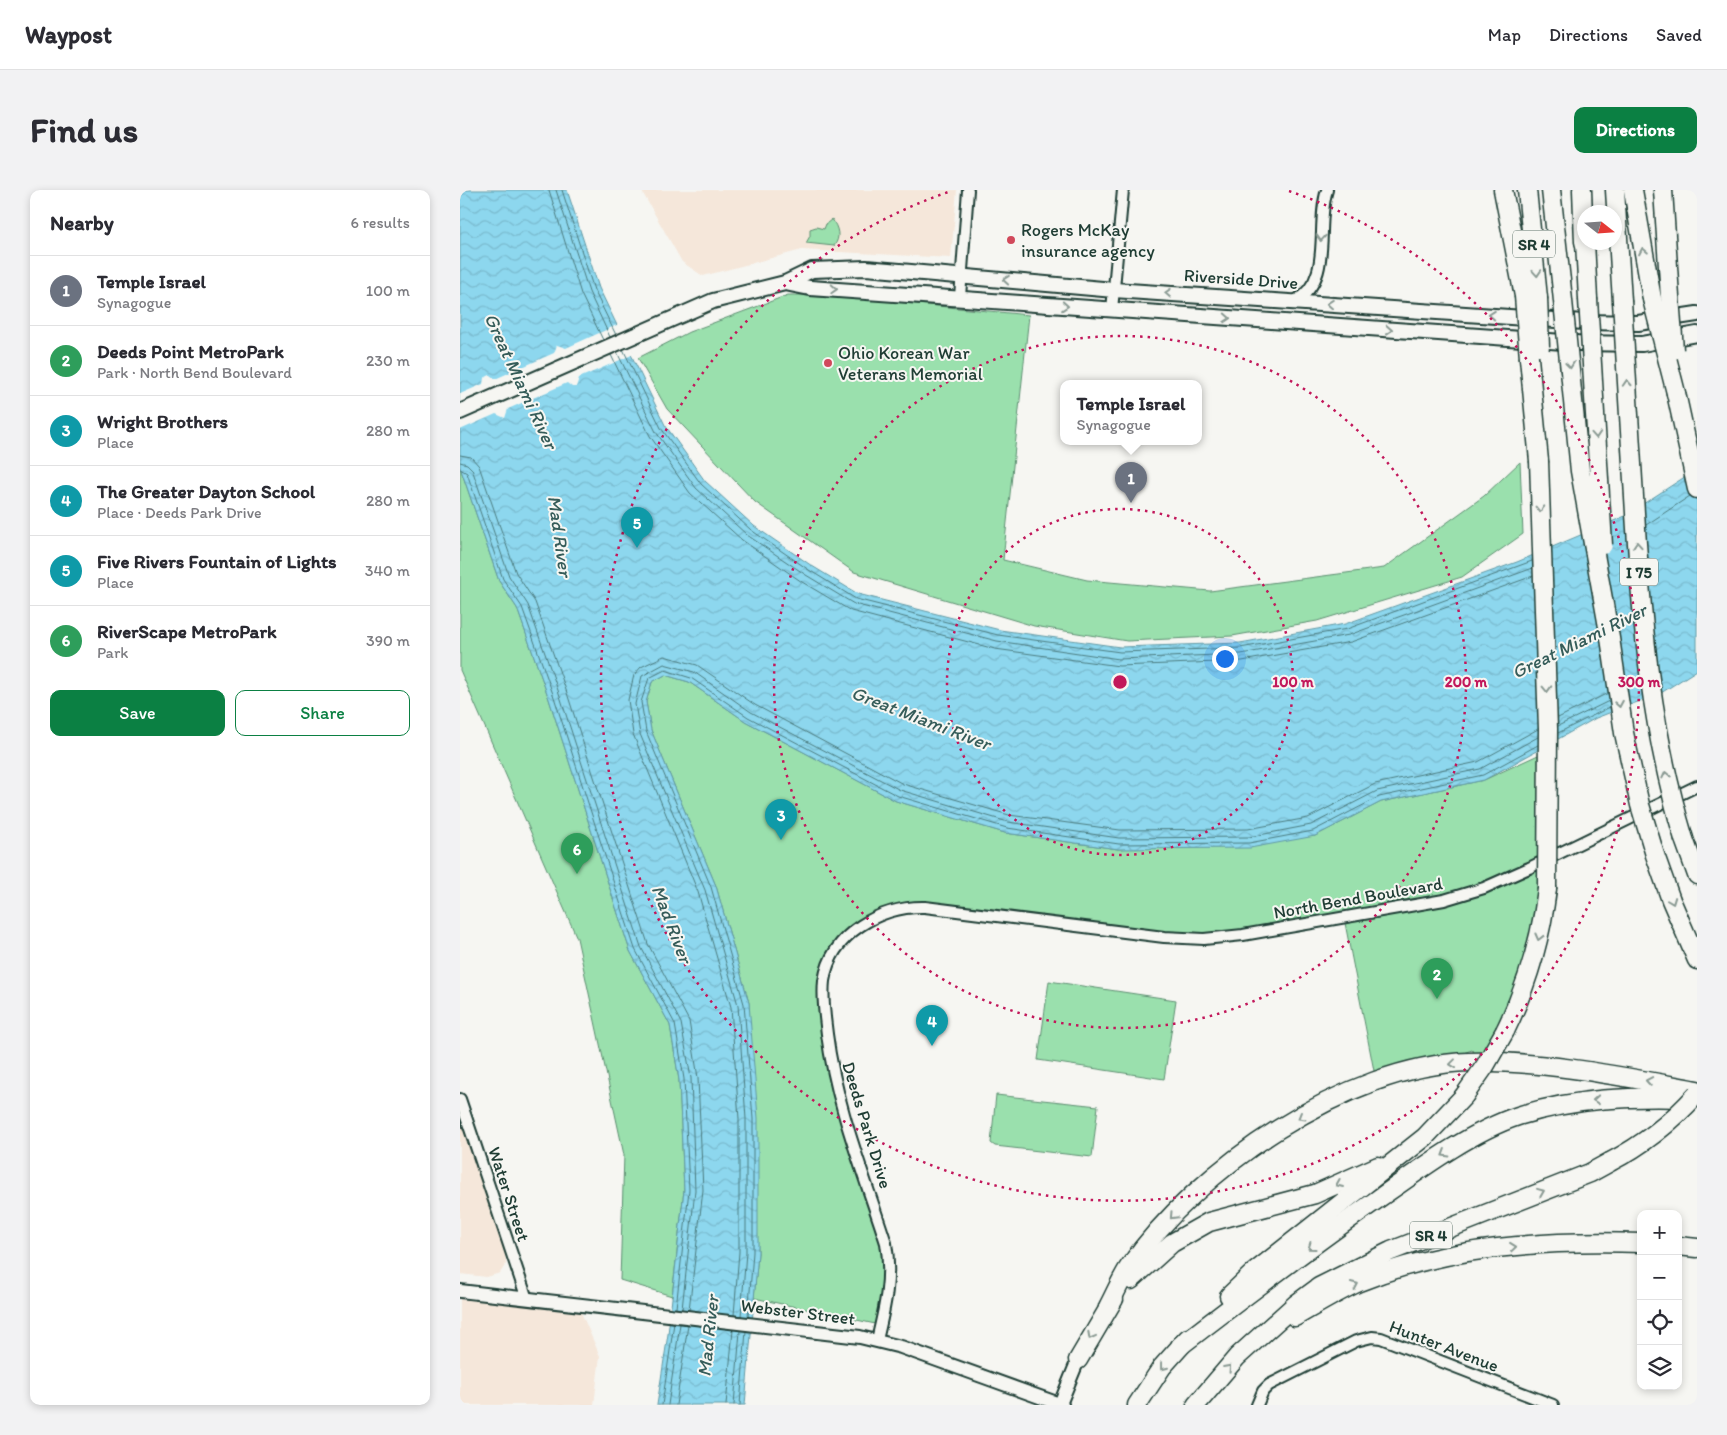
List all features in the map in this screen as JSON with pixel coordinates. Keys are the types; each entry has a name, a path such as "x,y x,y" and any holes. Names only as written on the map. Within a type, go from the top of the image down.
{"highway":[{"path":"1138,1405 1146,1390 1180,1346 1252,1274 1430,1132 1464,1096 1485,1066 1505,1031 1533,962 1543,922 1547,889 1548,729 1535,358 1531,297 1503,190"},
{"name":"SR 4","path":"1527,190 1531,297"},
{"path":"1551,190 1580,471 1610,638"},
{"name":"I 75","path":"1582,190 1583,205"},
{"name":"I 75","path":"1614,190 1647,670 1662,756 1684,839 1697,875"},
{"path":"1633,190 1652,299 1676,393 1696,485"},
{"path":"1663,190 1676,393"},
{"name":"I 75","path":"1585,250 1610,638 1617,691 1631,770 1655,855 1697,960"},
{"path":"1078,1360 1128,1268 1146,1245 1185,1203 1215,1175 1252,1147 1316,1108 1376,1081 1431,1066 1468,1062 1510,1064 1620,1076 1697,1090"},
{"path":"1180,1346 1335,1230 1422,1168 1468,1140 1517,1116 1579,1101 1636,1096 1697,1096"},
{"name":"SR 4","path":"1196,1405 1237,1357 1296,1304 1319,1287 1348,1270 1610,1162 1634,1149 1665,1126 1697,1096"},
{"path":"1108,1307 1147,1264 1191,1230 1223,1216 1315,1194 1399,1157"},
{"path":"1266,1332 1358,1282 1408,1265 1469,1252 1544,1243 1591,1241 1637,1243"},
{"path":"1682,1246 1697,1248"}],"main road":[{"name":"Riverside Drive","path":"460,412 693,310 733,295 785,283 812,270 838,268 962,276 1114,290 1638,323 1697,314"},
{"name":"Riverside Drive","path":"785,283 810,288 960,297 1112,310 1577,343 1642,344 1697,334"}],"street":[{"path":"960,297 968,190"},
{"path":"1112,310 1123,190"},
{"path":"1295,301 1306,295 1315,281 1319,265 1323,205 1327,190"},
{"name":"North Bend Boulevard","path":"1003,916 1164,937 1204,939 1243,935 1416,906 1484,888 1697,786"},
{"name":"Deeds Park Drive","path":"876,1340 886,1302 889,1260 886,1243 844,1113 831,1062 824,994 828,967 838,948 852,932 867,920 891,911 910,906 1003,916"},
{"name":"Water Street","path":"460,1099 527,1299"},
{"name":"Webster Street","path":"460,1291 810,1330 876,1340 1060,1405"},
{"name":"Hunter Avenue","path":"1257,1405 1263,1391 1269,1385 1361,1339 1381,1338 1554,1405"},
{"path":"1060,1405 1078,1360"}],"shaded area":[{"path":"641,190 957,190 951,258 802,250 703,276 682,262"},
{"path":"460,1115 505,1252 506,1264 500,1273 487,1277 460,1274"},
{"path":"460,1299 580,1310 600,1356 594,1405 460,1405"}],"green space":[{"path":"832,219 838,232 834,246 806,243 810,236 810,229 816,227 824,229 826,224"},
{"path":"788,295 825,295 1029,315 1003,560 1087,580 1210,591 1384,568 1484,496 1520,462 1523,534 1462,577 1317,621 1232,636 1127,641 1034,626 854,572 755,502 667,409 638,358 689,332"},
{"path":"460,467 499,581 517,608 549,699 630,951 670,1025 679,1080 684,1190 672,1296 620,1280 624,1155 577,938 460,670"},
{"path":"665,675 689,682 745,721 896,801 1005,833 1118,849 1315,836 1381,802 1484,780 1549,750 1537,945 1485,1066 1472,1050 1376,1081 1344,918 1204,939 910,906 852,932 825,979 831,1062 886,1243 880,1325 754,1298 758,1253 749,1003 716,886 651,730 646,702 652,682"},
{"path":"1049,981 1176,1000 1164,1079 1038,1060"},
{"path":"996,1095 1098,1106 1092,1157 995,1146 991,1143"}],"water":[{"path":"460,190 567,190 599,288 665,425 705,481 754,526 812,566 858,594 1000,630 1120,647 1240,643 1345,624 1517,562 1623,517 1697,469 1697,670 1661,693 1596,718 1484,780 1381,802 1315,836 1250,848 1118,849 1005,833 896,801 745,721 689,682 665,675 652,682 646,702 651,730 716,886 749,1003 758,1118 758,1253 745,1405 657,1405 668,1334 684,1190 679,1080 670,1025 630,951 549,699 517,608 499,581 460,467"}],"pier":[{"path":"619,324 634,354 579,378 576,387 572,387 567,383 508,409 505,418 496,414 460,430 460,394 483,384 484,378 490,375 495,379 554,353 557,345 566,348"}],"place":[{"name":"Rogers McKay insurance agency","path":"1011,240"},
{"name":"Ohio Korean War Veterans Memorial","path":"828,363"},
{"name":"Temple Israel","path":"1131,503"},
{"name":"Five Rivers Fountain of Lights","path":"637,548"},
{"name":"Wright Brothers","path":"781,840"},
{"name":"RiverScape MetroPark","path":"577,874"},
{"name":"Deeds Point MetroPark","path":"1437,999"},
{"name":"The Greater Dayton School","path":"932,1046"}],"water label":[{"name":"Great Miami River","path":"521,381"},
{"name":"Mad River","path":"560,536"},
{"name":"Great Miami River","path":"1579,641"},
{"name":"Great Miami River","path":"921,718"},
{"name":"Mad River","path":"672,924"},
{"name":"Mad River","path":"708,1336"}]}
